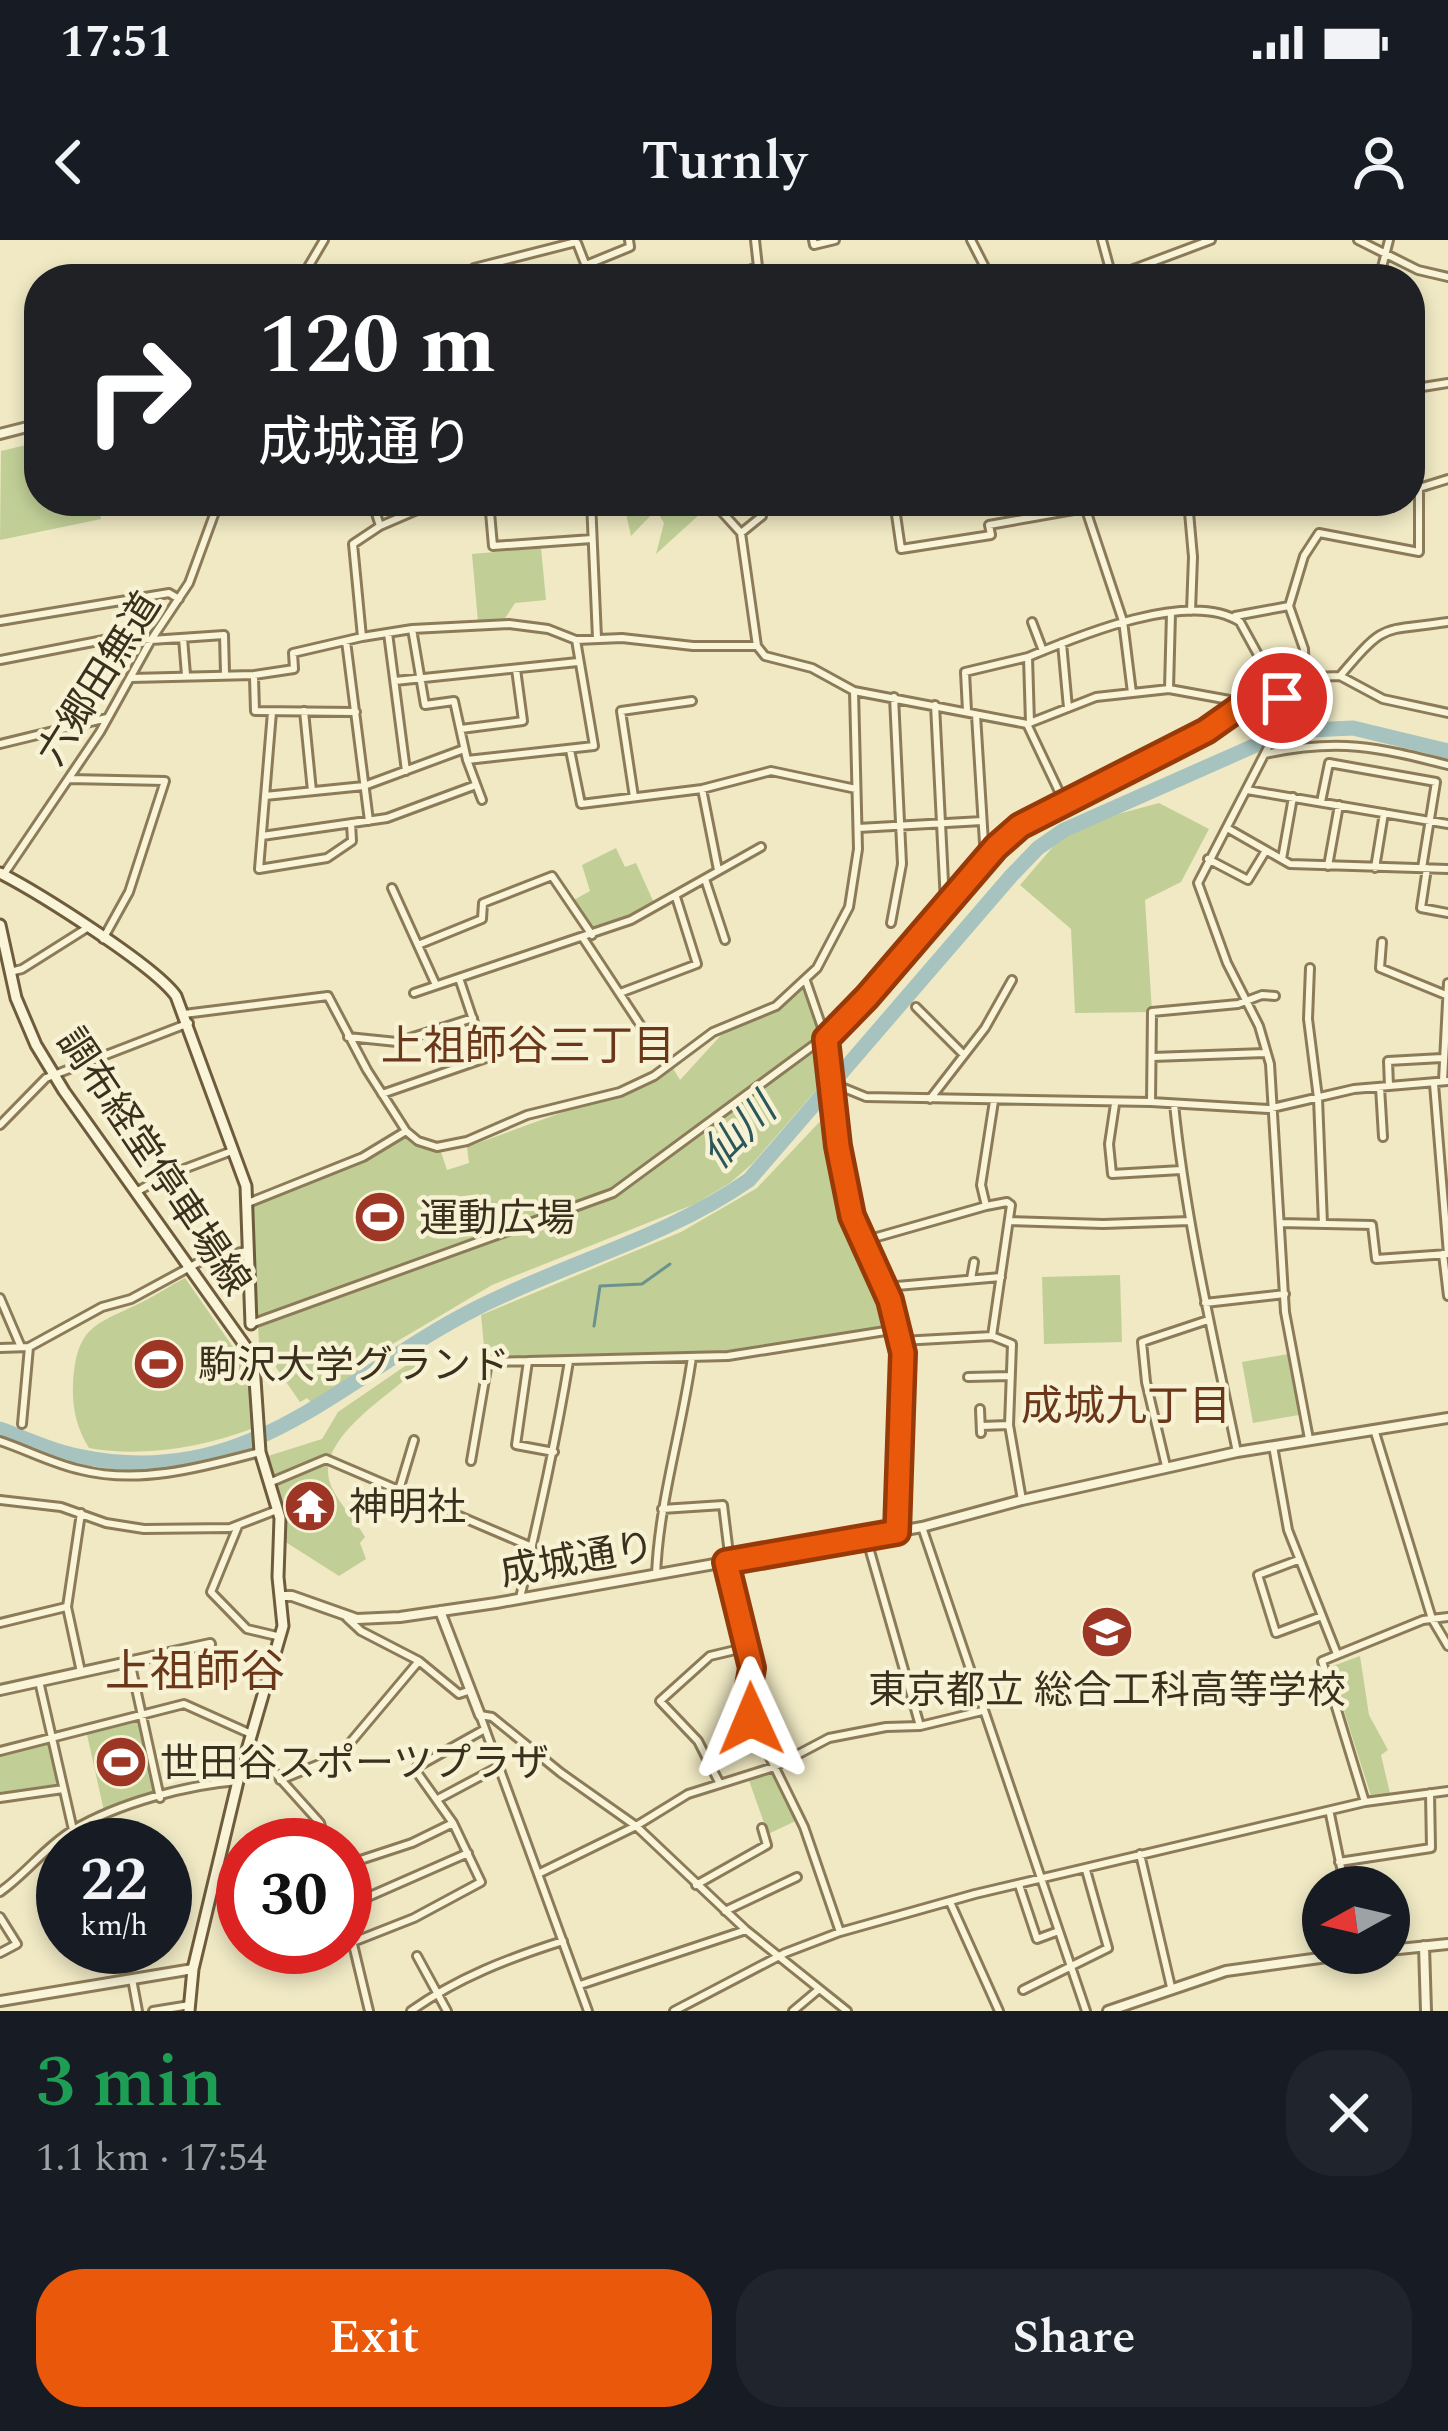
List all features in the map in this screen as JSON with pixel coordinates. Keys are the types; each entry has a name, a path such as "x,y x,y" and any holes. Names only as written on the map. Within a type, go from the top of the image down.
{"main road":[{"path":"2,873 166,984 187,1018 248,1203 251,1324"},
{"name":"調布経堂停車場線","path":"0,926 24,1019 53,1074 250,1354 260,1450"},
{"path":"190,2008 193,1969 238,1781 281,1636 278,1510 260,1450"}],"street":[{"path":"588,264 630,247 629,240"},
{"path":"813,240 814,245 835,240"},
{"path":"1144,264 1211,240"},
{"path":"1358,240 1408,264"},
{"path":"1384,264 1389,240"},
{"path":"488,264 576,241"},
{"name":"六郷田無道","path":"2,873 68,779 179,598 214,516"},
{"path":"377,516 380,526"},
{"path":"362,637 353,544 403,516"},
{"path":"490,516 493,546 592,539"},
{"path":"591,516 597,638"},
{"path":"726,516 741,533 757,646 765,656 825,672 854,691 1028,723 1096,697 1169,689 1246,703"},
{"path":"741,533 762,516"},
{"path":"897,516 901,549 991,536 989,525 1032,516"},
{"path":"1088,516 1123,621 1132,693"},
{"path":"1189,516 1191,612"},
{"path":"1305,677 1304,650 1289,606 1304,556 1318,532 1419,552 1419,516"},
{"path":"0,621 169,593 179,598"},
{"path":"967,712 964,672 1028,657 1123,621 1191,612 1232,616 1289,606"},
{"path":"1169,689 1171,613"},
{"path":"1232,616 1246,631 1285,707 1247,790 1198,878 1199,890 1259,1026 1265,1053 1274,1109 1288,1338 1310,1439"},
{"path":"1032,622 1043,651"},
{"path":"1340,676 1375,635 1392,627 1448,622"},
{"path":"131,678 254,675 294,669 293,652 362,637 509,624 548,629 576,640 757,646"},
{"path":"412,629 425,705 454,701 482,800"},
{"path":"388,633 406,771"},
{"path":"0,660 124,636 151,640 224,635 225,673"},
{"path":"183,638 186,675"},
{"path":"467,760 594,746 576,640"},
{"path":"346,641 369,821"},
{"path":"1062,643 1068,708"},
{"path":"1028,657 1028,723 1064,802"},
{"path":"395,681 578,662"},
{"path":"461,729 524,721 516,669"},
{"path":"254,675 255,711 356,712"},
{"path":"251,1324 613,1193 826,1039 1020,826 1206,731 1274,683 1286,678 1340,676 1383,699 1448,713"},
{"path":"0,1125 53,1074 187,1018 328,996 406,1131 418,1142 437,1148 527,1115 620,1092 654,1076 713,1032 776,1006 818,968 849,907 856,878 854,691"},
{"path":"890,923 902,864 894,697"},
{"path":"634,797 621,711 692,701"},
{"path":"935,706 945,905"},
{"path":"304,711 312,792"},
{"path":"272,712 259,869 327,858 352,841 351,824"},
{"path":"976,715 985,860"},
{"path":"0,744 107,718"},
{"path":"1266,752 1350,744 1448,764"},
{"path":"264,796 364,786 464,749"},
{"path":"570,750 581,804 702,789 771,771 856,789"},
{"path":"1322,802 1328,764 1436,782 1421,908 1448,913"},
{"path":"68,779 165,781 129,892 103,939"},
{"path":"262,836 388,818 476,785"},
{"path":"702,789 718,870"},
{"path":"1247,790 1448,824"},
{"path":"1281,861 1293,797"},
{"path":"1328,866 1340,806"},
{"path":"1375,868 1384,813"},
{"path":"858,828 982,821"},
{"path":"1227,828 1281,861 1448,869"},
{"path":"414,993 631,920 761,847"},
{"path":"1208,860 1248,880 1265,852"},
{"path":"418,946 482,919 483,903 553,876 666,1064"},
{"path":"705,879 725,940"},
{"path":"392,888 436,986"},
{"path":"620,993 697,964 676,897"},
{"path":"10,972 87,928"},
{"path":"1382,942 1379,968 1446,995"},
{"path":"1310,968 1308,1019 1318,1098 1323,1224"},
{"path":"382,1094 486,1058 459,978"},
{"path":"931,1099 985,1028 1012,980"},
{"path":"806,981 826,1039 842,1166 861,1241 885,1287 901,1341 904,1375 897,1532"},
{"path":"845,1089 866,1097 1274,1109 1384,1086 1446,1081 1442,1058 1448,983"},
{"path":"1151,1102 1152,1012 1275,996"},
{"path":"916,1007 963,1054"},
{"path":"348,1037 397,1042 472,1018"},
{"path":"1152,1057 1265,1053"},
{"path":"1383,1138 1388,1061 1442,1058"},
{"path":"1433,1083 1448,1296"},
{"path":"832,1099 845,1089"},
{"path":"832,1099 845,1089"},
{"path":"986,1206 981,1185 994,1101"},
{"path":"1115,1104 1109,1144 1112,1174 1181,1170"},
{"path":"1174,1104 1205,1304 1237,1452"},
{"path":"248,1203 363,1157 406,1131"},
{"path":"136,1192 233,1150"},
{"path":"861,1241 1007,1202 1011,1205 992,1336"},
{"path":"1009,1221 1190,1221"},
{"path":"1280,1222 1372,1225 1376,1259 1446,1254"},
{"path":"0,1348 25,1347 203,1260 247,1250"},
{"path":"971,1279 974,1262"},
{"path":"885,1287 1001,1276"},
{"path":"1205,1304 1285,1294"},
{"path":"0,1298 25,1347 22,1424"},
{"path":"1166,1466 1146,1382 1142,1342 1208,1320"},
{"path":"471,1461 488,1362 728,1356 898,1329"},
{"path":"901,1341 992,1336 1012,1344 1009,1425 1022,1499"},
{"path":"656,1574 662,1509 692,1357"},
{"path":"520,1598 554,1452 569,1360"},
{"path":"528,1361 516,1445 554,1452"},
{"path":"968,1377 1010,1376"},
{"path":"980,1409 981,1430 1009,1425"},
{"name":"成城通り","path":"281,1596 346,1618 440,1611 866,1538 1166,1466 1448,1418"},
{"path":"1374,1429 1432,1619 1448,1646"},
{"path":"399,1490 414,1440"},
{"path":"0,1441 77,1469 112,1476 206,1466 260,1450"},
{"path":"1273,1445 1288,1530 1337,1654"},
{"path":"269,1483 326,1459 532,1546"},
{"path":"0,1500 144,1529 211,1530 238,1526 278,1510"},
{"path":"662,1509 723,1505 728,1562 752,1668 751,1719 804,1827 841,1931"},
{"path":"81,1513 67,1607 81,1672"},
{"path":"238,1526 211,1592 247,1629 281,1636"},
{"path":"922,1527 1086,2011"},
{"path":"866,1538 920,1726"},
{"path":"1298,1560 1258,1575 1276,1633 1322,1616"},
{"path":"0,1623 67,1607"},
{"path":"440,1611 588,2011"},
{"path":"1365,1802 1322,1661 1448,1617"},
{"path":"346,1618 419,1661 459,1694 468,1691"},
{"path":"0,1690 210,1644"},
{"path":"720,1784 698,1741 660,1702 710,1656 748,1647"},
{"path":"130,1661 160,1798"},
{"path":"280,1780 339,1756 419,1661"},
{"path":"39,1682 71,1818"},
{"path":"0,1750 189,1704 250,1739 315,1818"},
{"path":"540,1874 636,1826 688,1793 774,1767 829,1738 982,1712"},
{"path":"480,1715 492,1717 561,1774 636,1826 746,1930 847,2011"},
{"path":"372,1935 481,1882 453,1823 417,1767 485,1729"},
{"path":"438,1799 500,1766"},
{"path":"106,1818 160,1798 238,1781"},
{"path":"0,1798 63,1789"},
{"path":"676,2011 781,1956 841,1931 1365,1802 1448,1791"},
{"path":"1339,1862 1432,1848 1430,1793"},
{"path":"1330,1813 1340,1866"},
{"path":"372,1856 453,1823"},
{"path":"696,1885 766,1845 762,1828"},
{"path":"372,1897 469,1853"},
{"path":"1140,1854 1171,1987"},
{"path":"0,1892 36,1862"},
{"path":"1023,1990 1108,1948 1085,1869"},
{"path":"725,1911 797,1877"},
{"path":"1019,1885 1037,1939 1056,1932"},
{"path":"950,1902 999,2011"},
{"path":"0,1917 17,1944 0,1953"},
{"path":"580,1985 746,1930"},
{"path":"410,2011 439,1991 504,1960 563,1941"},
{"path":"1410,1948 1448,1944"},
{"path":"1424,1946 1426,2011"},
{"path":"417,1956 447,2011"},
{"path":"1108,2011 1226,1971 1302,1960"},
{"path":"0,2001 193,1969"},
{"path":"361,1974 370,2011"},
{"path":"132,1979 138,2011"},
{"path":"793,2011 820,1989"},
{"path":"153,2011 190,2008"}],"green space":[{"path":"24,446 24,516 101,519 0,540 1,451"},
{"path":"626,516 650,516 631,536"},
{"path":"660,516 698,516 656,554 664,523"},
{"path":"541,548 546,600 515,603 504,620 478,622 472,554"},
{"path":"1159,803 1209,829 1181,882 1145,900 1152,1012 1075,1013 1071,929 1020,885 1070,827"},
{"path":"616,848 625,867 636,863 655,905 592,931 572,901 590,891 582,865"},
{"path":"802,987 818,1026 826,1079 730,1183 695,1204 492,1285 359,1364 358,1374 314,1405 307,1398 300,1402 259,1343 251,1208 255,1203 370,1157 404,1135 440,1149 447,1170 469,1163 467,1147 591,1102 626,1095 671,1065 680,1080 723,1033 780,1008"},
{"path":"826,1115 842,1196 891,1325 729,1353 485,1357 481,1315 681,1232 757,1188"},
{"path":"1120,1275 1122,1342 1044,1344 1042,1277"},
{"name":"駒沢大学グランド","path":"185,1278 249,1370 254,1428 173,1449 89,1448 78,1426 73,1394 75,1365 84,1338 102,1322"},
{"path":"1288,1354 1299,1415 1253,1423 1242,1362"},
{"path":"411,1362 418,1368 356,1422 332,1455 328,1472 333,1490 365,1537 360,1543 366,1559 339,1576 284,1541 268,1456 322,1439 338,1412"},
{"path":"1360,1656 1369,1715 1388,1750 1381,1755 1390,1793 1371,1796 1330,1667"},
{"name":"世田谷スポーツプラザ","path":"138,1717 156,1795 104,1811 86,1730"},
{"path":"46,1741 57,1782 54,1786 0,1794 0,1755"},
{"path":"772,1767 800,1819 768,1834 747,1775"}],"waterway":[{"name":"仙川","path":"0,1429 68,1454 138,1463 193,1458 243,1444 290,1422 477,1308 649,1234 749,1180 1011,876 1064,830 1265,741 1311,730 1353,728 1448,751"},
{"path":"594,1326 600,1286 642,1284 670,1264"}],"place":[{"name":"運動広場","path":"380,1217"},
{"name":"駒沢大学グランド","path":"159,1364"},
{"name":"神明社","path":"310,1506"},
{"name":"東京都立 総合工科高等学校","path":"1107,1632"},
{"name":"世田谷スポーツプラザ","path":"121,1762"}],"district":[{"name":"上祖師谷三丁目","path":"528,1045"},
{"name":"成城九丁目","path":"1126,1405"},
{"name":"上祖師谷","path":"195,1670"}],"route":[{"path":"751,1719 752,1668 726,1562 897,1532 903,1353 890,1300 852,1216 838,1146 826,1039 996,847 1020,826 1206,731 1274,683 1282,698"}]}
